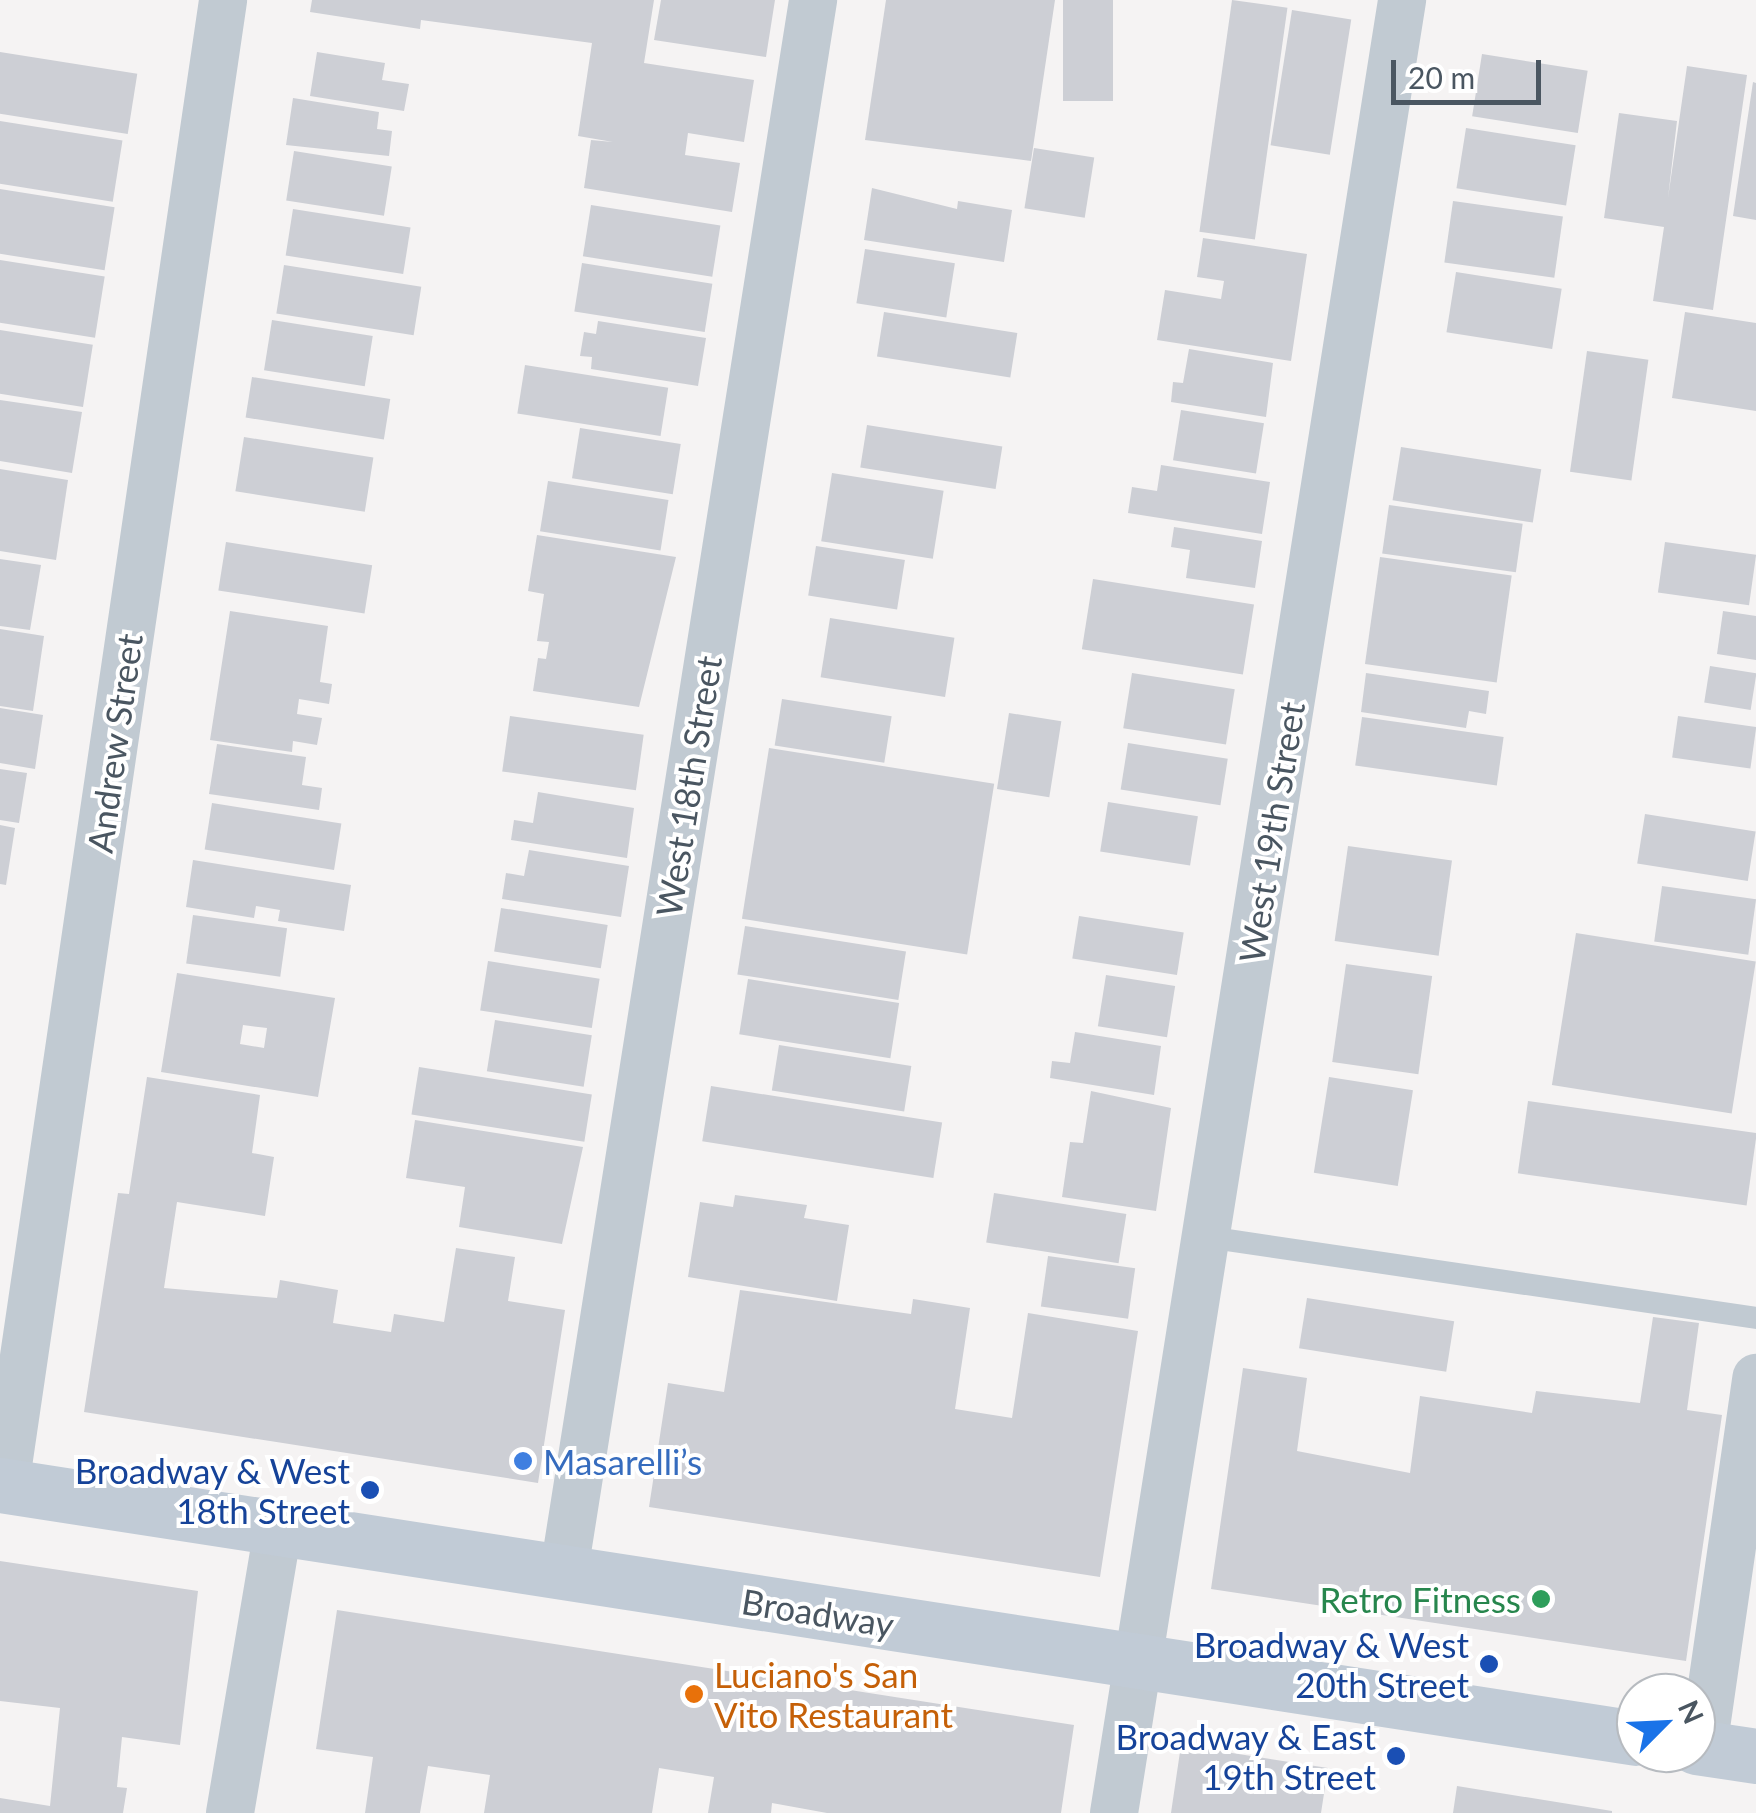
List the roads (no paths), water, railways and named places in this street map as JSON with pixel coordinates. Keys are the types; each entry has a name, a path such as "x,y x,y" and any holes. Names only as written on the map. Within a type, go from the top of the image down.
{"street":[{"name":"Andrew Street","path":"2,1486 223,0"},
{"name":"West 18th Street","path":"564,1572 813,0"},
{"name":"West 19th Street","path":"1114,1813 1141,1664 1402,0"},
{"path":"1711,1673 1756,1378"},
{"name":"Broadway","path":"2,1486 1616,1735"},
{"path":"230,1813 278,1530"},
{"path":"1716,1750 1756,1756"}],"lane":[{"path":"1207,1237 1756,1318"}],"place":[{"name":"Masarelli’s","path":"523,1461"},
{"name":"Broadway & West 18th Street","path":"370,1490"},
{"name":"Retro Fitness","path":"1541,1599"},
{"name":"Broadway & West 20th Street","path":"1489,1664"},
{"name":"Luciano's San Vito Restaurant","path":"694,1694"},
{"name":"Broadway & East 19th Street","path":"1396,1756"}]}
